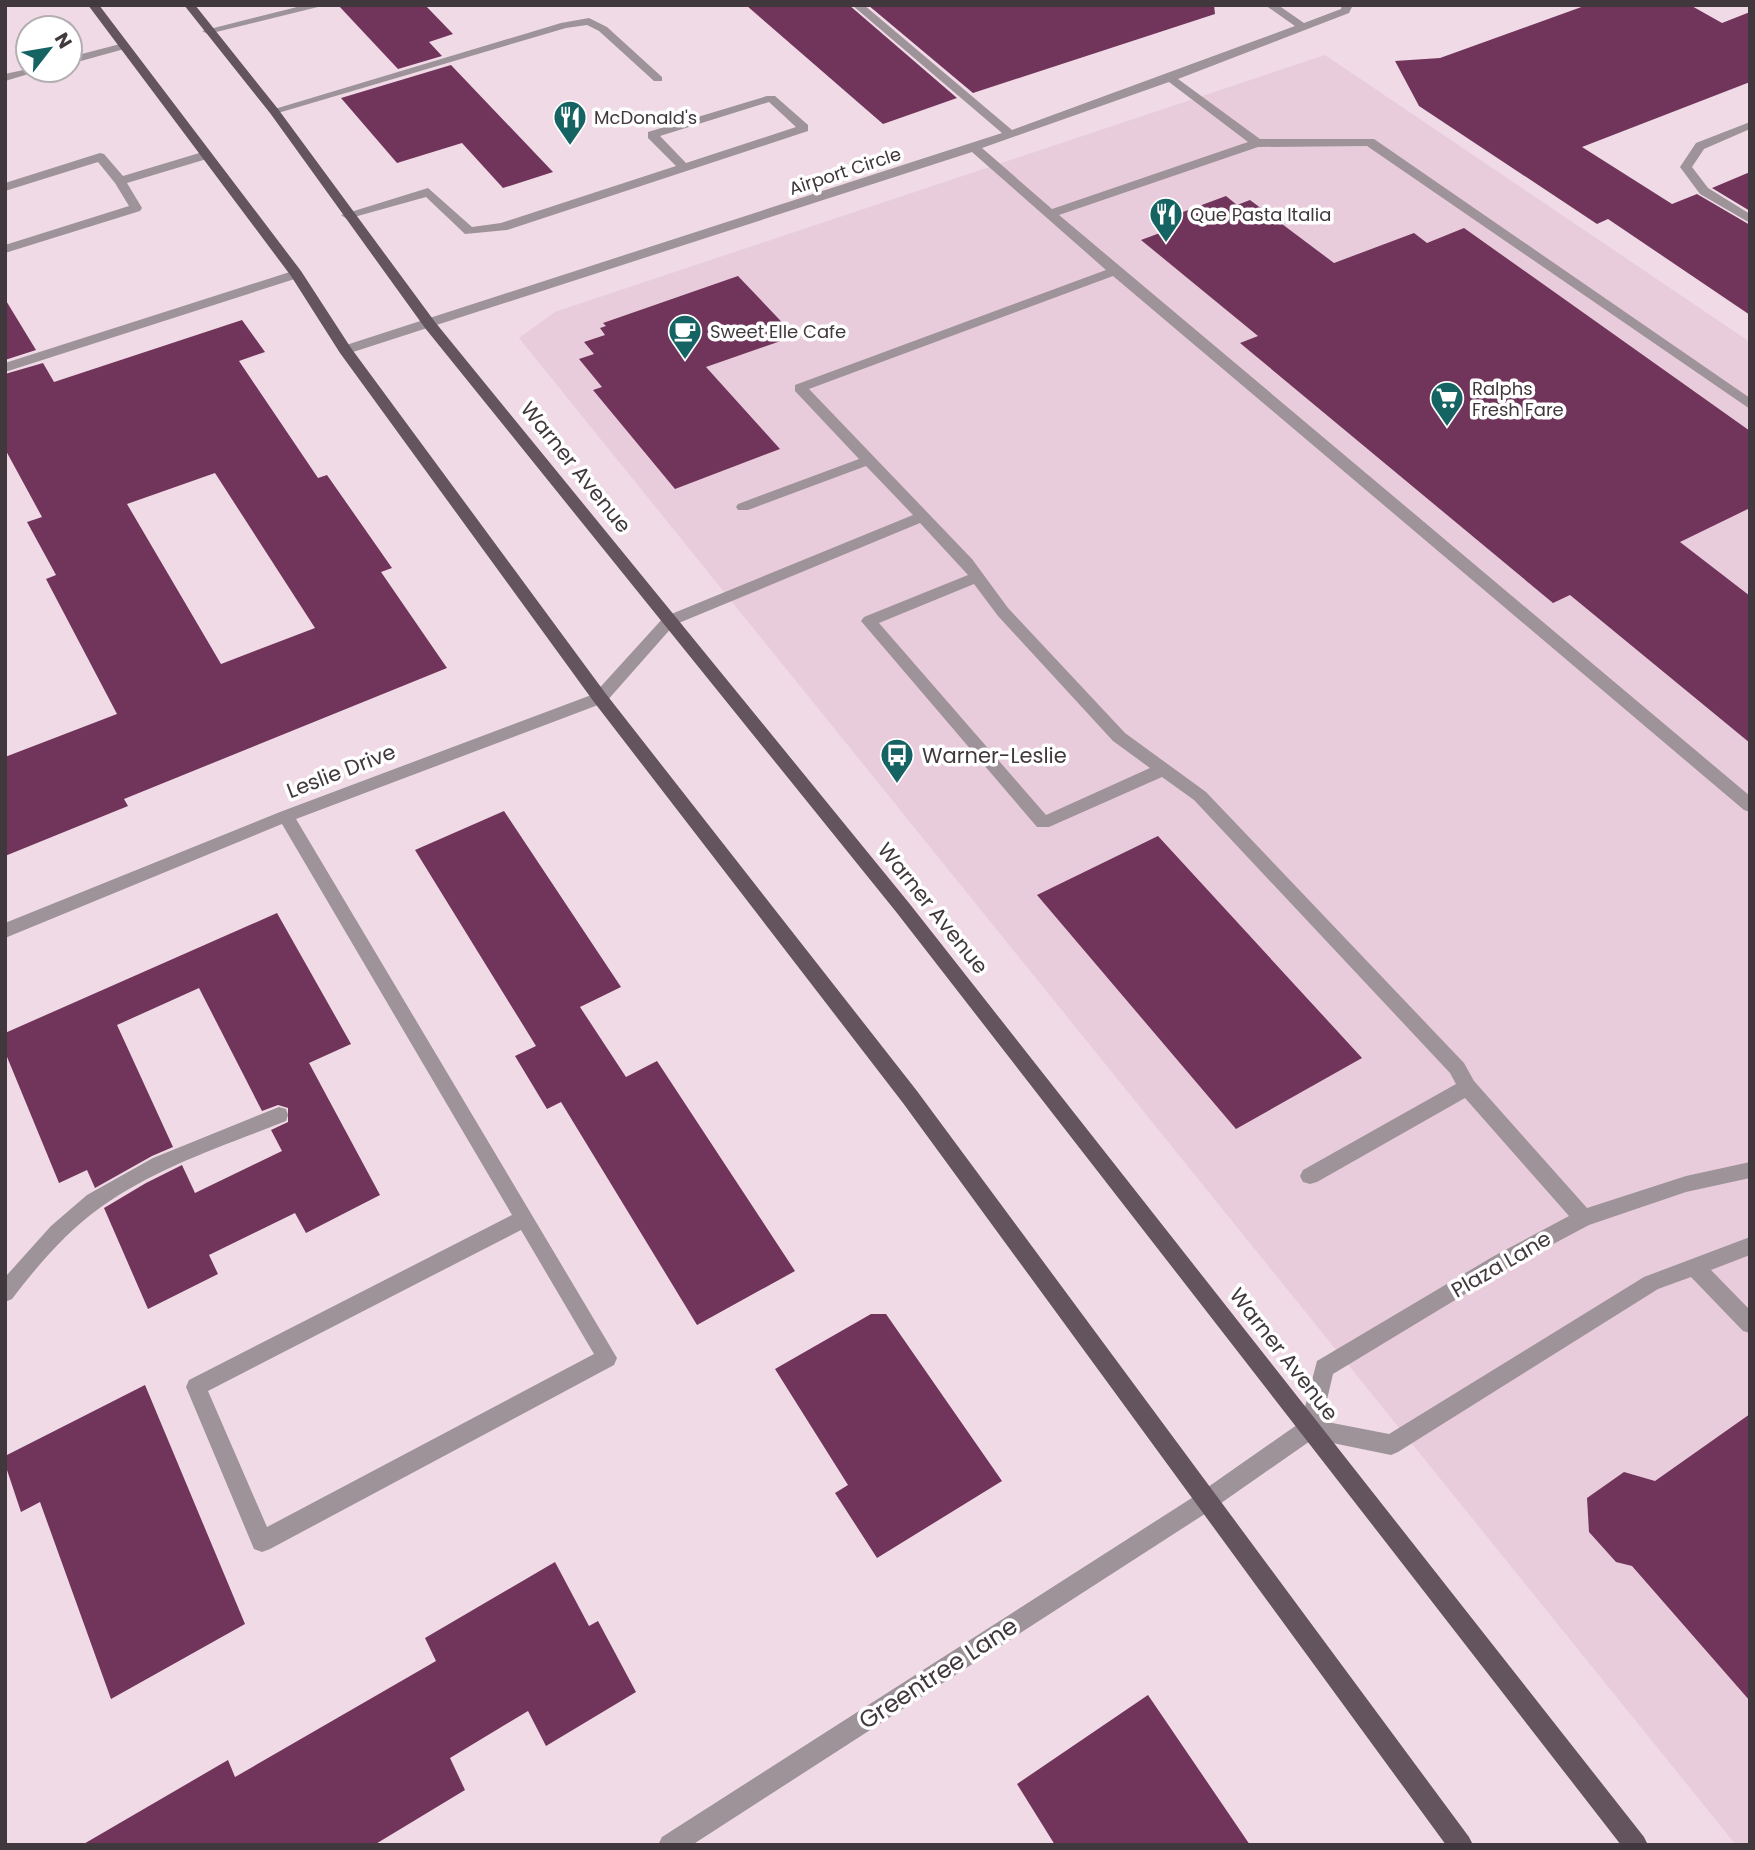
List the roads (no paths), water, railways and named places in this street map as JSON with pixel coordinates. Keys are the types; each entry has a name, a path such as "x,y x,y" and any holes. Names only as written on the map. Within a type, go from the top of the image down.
{"main road":[{"path":"93,5 296,274 345,350 600,698 911,1097 1461,1845"},
{"name":"Warner Avenue","path":"189,5 274,111 347,215 430,325 904,908 1636,1845"}],"street":[{"path":"208,31 317,5"},
{"path":"857,5 1010,134"},
{"path":"1270,5 1303,27"},
{"name":"Airport Circle","path":"345,350 430,325 974,147 1170,78 1345,11 1348,5"},
{"path":"274,111 565,25 589,21 603,29 658,79"},
{"path":"84,57 124,46"},
{"path":"1170,78 1257,143"},
{"path":"347,215 428,192 470,231 503,227 804,128 771,99 652,135 684,167"},
{"path":"1750,125 1700,146 1686,167 1704,191 1750,219"},
{"path":"1050,214 1257,143 1370,142 1750,405"},
{"path":"974,147 1115,271 1750,806"},
{"path":"120,181 206,155"},
{"path":"5,187 100,157 120,181 136,208 5,249"},
{"path":"1115,271 800,388 967,563 1003,612 1119,737 1200,796 1457,1068 1467,1087 1583,1218"},
{"path":"5,368 296,274"},
{"path":"743,507 869,460"},
{"path":"669,621 923,516"},
{"path":"977,577 869,621 1043,823 1164,769"},
{"name":"Leslie Drive","path":"5,931 286,816 600,698 669,621"},
{"path":"286,816 607,1358 262,1541 196,1387 524,1219"},
{"path":"1310,1176 1467,1087"},
{"path":"5,1293 24,1266 93,1201 149,1170 279,1115"},
{"name":"Plaza Lane","path":"1310,1427 1324,1368 1501,1262 1583,1218 1686,1184 1750,1170"},
{"path":"1206,1501 1310,1427 1391,1445 1651,1283 1750,1246"},
{"path":"1694,1266 1750,1324"},
{"name":"Greentree Lane","path":"670,1845 1206,1501"}],"place":[{"name":"McDonald's","path":"570,147"},
{"name":"Que Pasta Italia","path":"1166,244"},
{"name":"Sweet Elle Cafe","path":"685,361"},
{"name":"Ralphs Fresh Fare","path":"1447,428"},
{"name":"Warner-Leslie","path":"897,785"}]}
